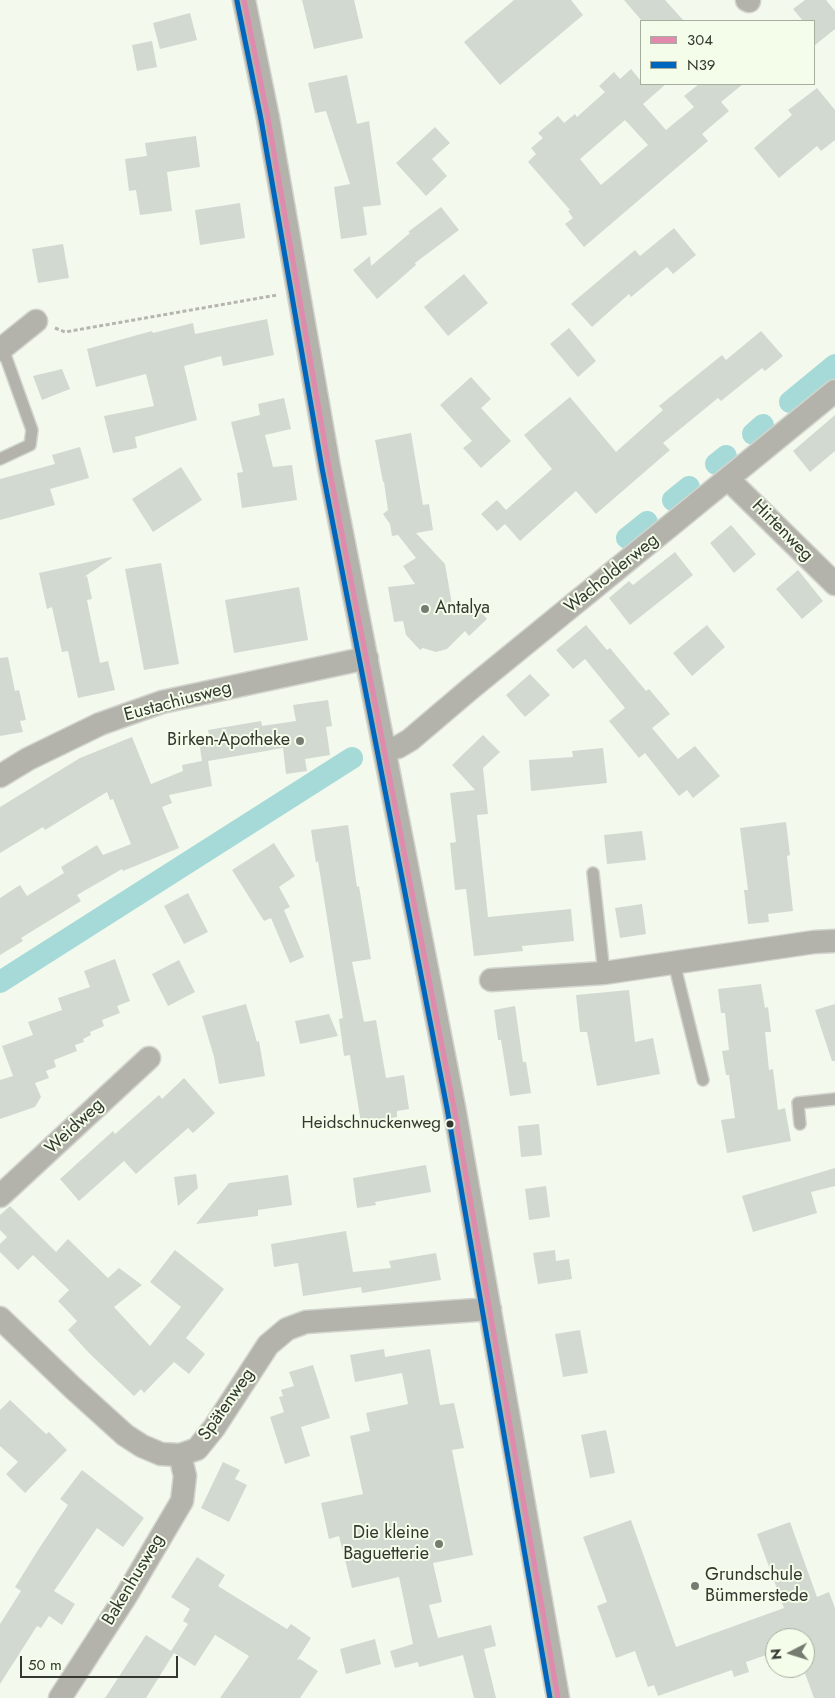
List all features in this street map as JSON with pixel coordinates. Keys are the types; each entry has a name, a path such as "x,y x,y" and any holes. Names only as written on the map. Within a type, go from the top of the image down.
{"street":[{"path":"244,0 268,118 329,467 454,1107 558,1698"},
{"path":"1,350 36,321"},
{"name":"Wacholderweg","path":"385,750 398,747 410,740 835,391"},
{"name":"Hirtenweg","path":"728,479 835,584"},
{"name":"Eustachiusweg","path":"0,776 28,759 100,724 162,702 367,658"},
{"path":"491,980 604,973 814,942 835,941"},
{"name":"Weidweg","path":"0,1196 149,1058"},
{"name":"Spätenweg","path":"0,1318 73,1388 125,1434 142,1446 161,1454 180,1455 197,1448 214,1428 268,1345 286,1328 306,1322 490,1309"},
{"name":"Bakenhusweg","path":"60,1698 126,1596 182,1501 185,1476 180,1455"}],"lane":[{"path":"0,459 30,445 32,430 1,350"},
{"path":"593,873 604,973"},
{"path":"674,963 703,1080"},
{"path":"800,1124 798,1103 835,1099"}],"path":[{"path":"36,321 65,332 298,292"}],"building":[{"path":"302,0 354,0 363,38 314,49"},
{"path":"514,0 571,0 583,15 500,85 464,42"},
{"path":"624,0 665,0 683,20 641,20"},
{"path":"805,0 826,0 835,11 835,29 815,45 815,20 802,20 793,9"},
{"path":"190,13 197,40 160,49 153,23"},
{"path":"152,41 157,67 137,71 132,45"},
{"path":"631,69 640,80 640,85 665,85 643,104 666,130 694,107 684,96 698,85 742,85 721,102 729,111 702,134 708,141 584,247 565,224 573,218 568,211 570,210 528,162 536,154 531,148 543,138 538,133 558,116 564,123 575,114 577,117 605,92 599,86 614,72 620,79","holes":["625,120 648,145 601,185 580,159"]},
{"path":"347,75 357,124 369,121 381,205 363,207 367,235 341,239 334,187 350,184 326,111 315,113 308,83"},
{"path":"817,88 835,110 835,140 821,151 817,146 779,178 754,148 792,115 788,110"},
{"path":"435,127 450,143 432,159 447,176 426,196 396,163"},
{"path":"196,136 200,167 167,172 172,211 140,215 136,190 129,191 125,159 147,156 145,143"},
{"path":"240,203 245,238 200,245 195,210"},
{"path":"441,207 459,230 415,263 416,265 377,299 353,270 370,256 371,266 410,233 408,232"},
{"path":"674,228 696,255 673,274 667,267 631,297 629,294 592,327 571,304 635,250 640,256"},
{"path":"63,244 69,278 38,283 32,249"},
{"path":"464,274 488,303 448,336 424,307"},
{"path":"267,319 274,355 223,366 221,356 184,366 197,420 135,437 137,448 113,453 104,416 154,406 146,374 96,387 87,349 152,331 153,333 193,323 195,334"},
{"path":"569,328 596,361 578,377 550,344"},
{"path":"761,331 783,356 765,371 762,368 721,401 718,398 663,443 670,450 596,514 576,491 520,541 505,524 497,531 481,514 497,500 506,510 552,469 524,435 570,397 616,452 663,410 659,406 722,355 726,360"},
{"path":"62,369 70,389 42,400 33,376"},
{"path":"471,377 491,399 481,408 511,441 481,468 463,448 472,441 440,405"},
{"path":"284,398 291,429 265,435 273,467 292,465 297,500 242,508 237,473 243,472 231,422 260,415 258,404"},
{"path":"835,415 835,451 810,472 793,451"},
{"path":"411,433 423,505 429,504 433,530 416,533 445,564 454,616 471,600 487,619 469,636 465,631 447,649 436,652 423,648 420,650 406,635 403,621 394,622 388,587 415,584 403,566 416,558 398,535 392,536 390,524 383,514 388,510 375,440"},
{"path":"80,447 89,478 50,489 55,505 0,520 0,479 55,464 52,455"},
{"path":"181,467 202,500 153,532 132,499"},
{"path":"731,525 756,554 734,573 710,543"},
{"path":"675,552 693,575 630,625 609,598 629,581 633,585"},
{"path":"111,557 84,577 87,576 92,599 87,600 100,663 108,661 115,690 78,698 68,651 62,652 52,607 47,609 39,573"},
{"path":"161,563 179,664 144,670 125,569"},
{"path":"798,570 823,601 802,619 776,589"},
{"path":"299,587 308,640 234,653 225,600"},
{"path":"586,625 607,650 610,648 646,691 649,689 670,714 652,728 678,759 695,746 720,776 693,798 687,790 679,796 645,753 639,758 609,721 625,708 585,659 573,669 556,650"},
{"path":"707,625 725,647 692,676 673,653"},
{"path":"8,657 15,691 19,690 26,720 20,721 23,732 0,736 0,658"},
{"path":"530,674 550,695 525,717 506,695"},
{"path":"328,700 332,726 326,727 330,755 305,759 307,771 286,774 283,748 208,761 212,786 169,795 172,803 162,807 179,848 123,871 122,869 77,895 81,901 21,938 23,941 0,955 0,898 20,885 27,896 64,873 61,867 97,845 103,855 131,844 113,799 110,800 107,792 45,830 43,827 0,853 0,807 80,758 132,737 151,784 183,771 182,765 202,761 199,741 210,739 208,730 261,721 262,726 296,721 293,705"},
{"path":"483,735 500,752 483,768 488,814 477,815 488,917 571,909 574,941 522,946 523,951 474,956 466,889 455,890 450,843 456,842 450,793 475,790 452,765"},
{"path":"603,748 607,783 531,791 529,760 573,757 572,751"},
{"path":"786,822 790,855 787,856 793,911 768,914 769,922 748,924 744,890 748,890 740,828"},
{"path":"348,825 357,887 359,886 371,959 352,962 364,1022 376,1020 386,1078 404,1075 409,1109 397,1111 397,1117 361,1123 350,1055 344,1056 339,1019 343,1018 318,861 316,863 311,830"},
{"path":"642,831 646,860 607,864 604,835"},
{"path":"274,843 295,876 279,887 290,907 284,910 304,957 290,963 271,918 264,921 232,870"},
{"path":"188,893 208,932 184,944 164,906"},
{"path":"642,904 646,934 620,938 615,908"},
{"path":"115,959 130,1001 117,1006 120,1013 102,1020 104,1026 90,1032 91,1035 83,1039 84,1042 75,1045 77,1051 54,1060 56,1067 46,1071 49,1078 35,1083 41,1097 35,1107 0,1119 0,1080 13,1076 2,1046 33,1035 28,1022 62,1010 58,998 90,987 84,971"},
{"path":"179,960 195,992 168,1006 152,974"},
{"path":"761,984 765,1008 768,1007 771,1032 765,1032 769,1070 773,1069 778,1110 785,1108 791,1141 727,1153 721,1120 735,1118 729,1075 726,1075 722,1051 729,1050 725,1013 721,1013 718,989"},
{"path":"629,990 635,1042 653,1038 660,1074 597,1086 587,1032 580,1032 576,995"},
{"path":"246,1004 257,1042 259,1041 265,1076 219,1084 214,1057 202,1016"},
{"path":"835,1004 835,1061 832,1061 815,1010"},
{"path":"515,1006 523,1062 526,1062 531,1093 510,1096 501,1040 498,1040 494,1010"},
{"path":"329,1014 338,1036 300,1044 295,1021"},
{"path":"184,1078 215,1113 193,1133 188,1128 136,1174 124,1161 79,1201 60,1179 113,1131 115,1134 159,1095 162,1099"},
{"path":"539,1124 542,1155 521,1157 518,1126"},
{"path":"426,1165 431,1192 375,1202 376,1205 357,1208 353,1178"},
{"path":"835,1168 835,1186 811,1192 817,1213 753,1232 742,1196"},
{"path":"196,1174 198,1188 178,1206 174,1177"},
{"path":"288,1175 292,1205 258,1210 258,1216 196,1224 229,1183"},
{"path":"546,1186 550,1217 529,1220 525,1189"},
{"path":"10,1206 56,1252 68,1239 108,1278 119,1268 142,1285 114,1307 150,1346 181,1307 150,1282 175,1250 224,1289 186,1338 205,1354 189,1374 174,1362 144,1393 141,1389 134,1396 68,1330 77,1321 58,1301 69,1290 33,1255 18,1270 0,1252 0,1244 7,1237 0,1230 0,1215"},
{"path":"346,1231 353,1272 391,1268 389,1261 436,1253 441,1280 362,1293 361,1287 303,1296 298,1263 274,1267 271,1244"},
{"path":"555,1250 556,1261 569,1259 572,1279 538,1284 533,1253"},
{"path":"580,1330 588,1373 563,1377 555,1334"},
{"path":"384,1349 385,1357 430,1349 440,1405 454,1403 464,1448 452,1450 473,1555 433,1563 442,1602 429,1605 438,1638 491,1625 496,1646 484,1649 496,1698 474,1698 463,1655 419,1667 418,1662 395,1668 390,1651 413,1644 399,1577 352,1588 339,1536 329,1539 321,1503 363,1494 350,1436 370,1431 366,1413 408,1404 402,1373 355,1382 350,1355"},
{"path":"313,1365 330,1418 301,1427 310,1456 285,1464 270,1417 284,1412 279,1397 283,1396 281,1390 294,1386 289,1372"},
{"path":"10,1400 46,1434 49,1432 67,1450 25,1493 6,1474 18,1462 0,1446 0,1410"},
{"path":"606,1430 615,1473 590,1478 581,1435"},
{"path":"223,1462 240,1470 235,1479 247,1485 229,1522 201,1508"},
{"path":"82,1470 144,1518 123,1547 97,1528 54,1591 75,1604 62,1625 49,1616 41,1628 37,1626 0,1684 0,1624 21,1591 15,1587 68,1505 60,1499"},
{"name":"Grundschule Bümmerstede","path":"631,1520 676,1647 784,1608 757,1534 790,1522 817,1597 829,1592 835,1608 835,1698 814,1698 807,1678 815,1678 815,1628 765,1628 765,1655 746,1662 749,1672 734,1677 732,1670 658,1696 654,1685 648,1687 635,1651 616,1658 597,1606 607,1602 583,1537"},
{"path":"197,1557 225,1575 218,1586 287,1629 291,1624 311,1638 297,1660 300,1659 318,1671 300,1698 220,1698 249,1656 215,1635 195,1666 174,1653 146,1698 105,1698 146,1635 171,1651 188,1624 183,1621 190,1609 171,1597"},
{"path":"375,1639 381,1664 346,1674 340,1649"}],"waterway":[{"path":"790,402 835,365"},
{"path":"753,434 763,425"},
{"path":"716,464 726,456"},
{"path":"673,500 689,487"},
{"path":"627,538 647,522"},
{"path":"0,982 352,758"}],"transit line":[{"name":"304","path":"244,0 268,118 329,467 454,1107 558,1698"},
{"name":"N39","path":"237,1 261,119 322,468 447,1108 550,1698"}],"place":[{"name":"Antalya","path":"425,609"},
{"name":"Birken-Apotheke","path":"300,741"},
{"name":"Heidschnuckenweg","path":"450,1124"},
{"name":"Die kleine Baguetterie","path":"439,1544"},
{"name":"Grundschule Bümmerstede","path":"695,1586"}]}
